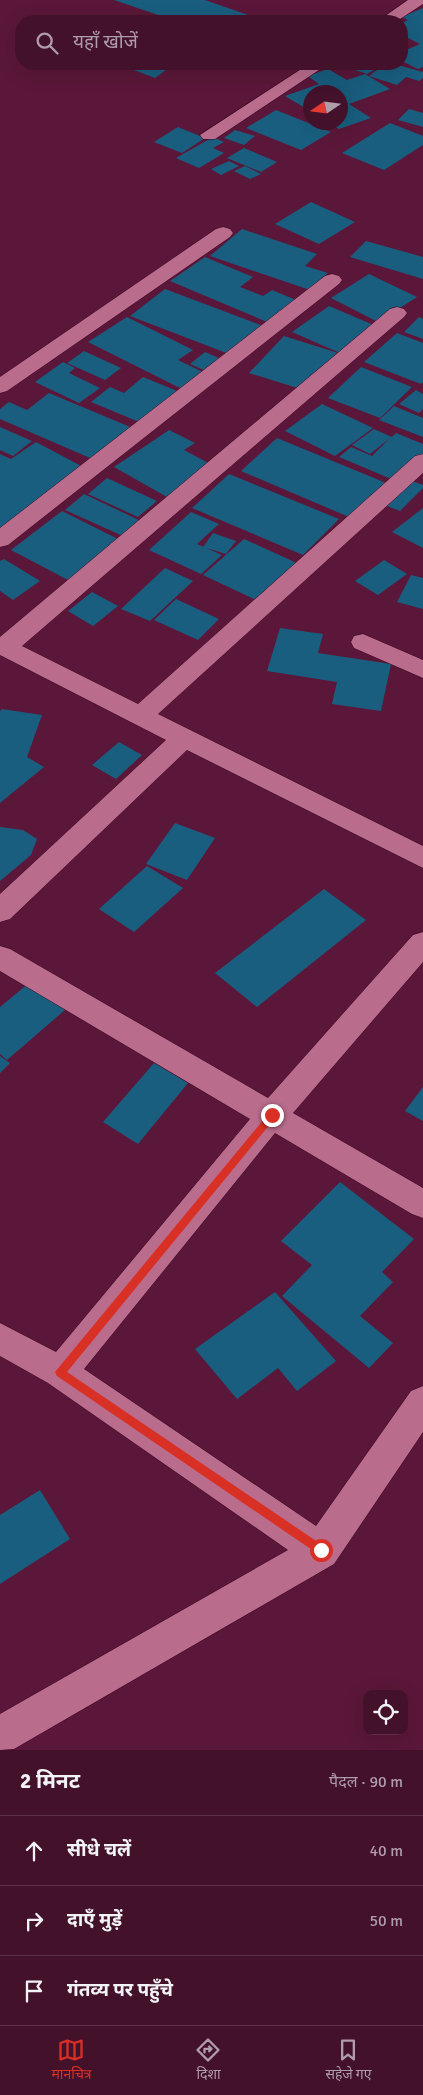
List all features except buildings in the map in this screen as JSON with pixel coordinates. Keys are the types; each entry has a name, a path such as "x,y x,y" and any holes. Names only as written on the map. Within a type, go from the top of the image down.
{"street":[{"path":"395,15 419,0"},
{"path":"209,135 311,70"},
{"path":"0,387 222,233"},
{"path":"0,540 332,280"},
{"path":"398,313 2,646 423,858"},
{"path":"141,715 417,473"},
{"path":"363,642 423,670"},
{"path":"0,911 185,737"},
{"path":"60,1372 272,1115 423,943"},
{"path":"0,957 423,1204"},
{"path":"0,1338 60,1372 321,1550"},
{"path":"0,1735 321,1550 423,1402"}],"route":[{"path":"272,1115 60,1372 321,1550"}]}
